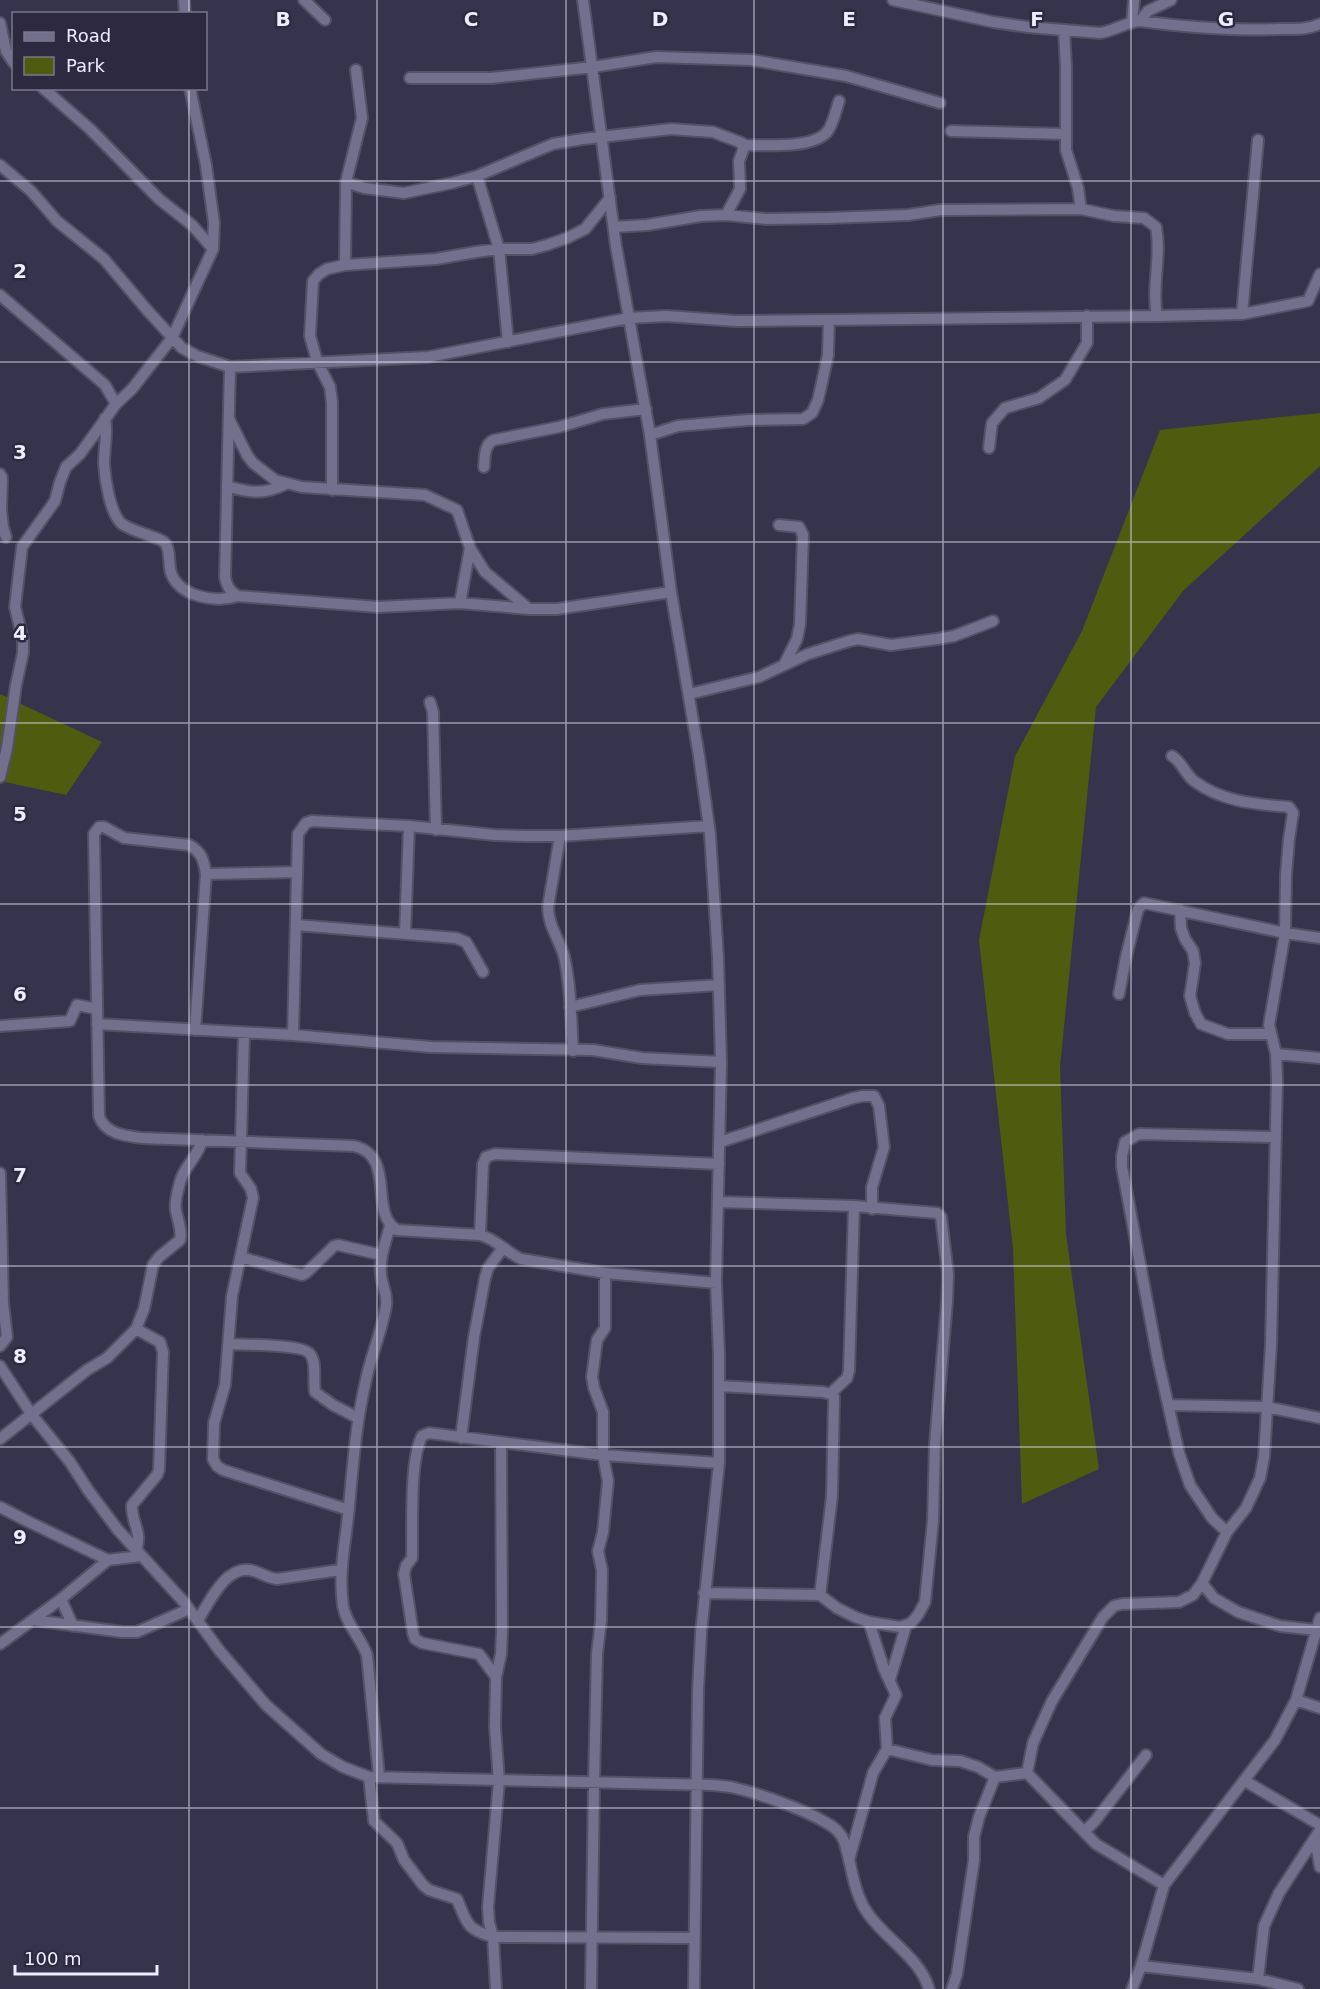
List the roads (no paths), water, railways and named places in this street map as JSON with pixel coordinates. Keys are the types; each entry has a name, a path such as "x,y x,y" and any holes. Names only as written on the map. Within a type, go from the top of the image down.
{"street":[{"path":"304,0 326,20"},
{"path":"583,0 614,227 646,409 671,592 709,826 718,985 721,1062 716,1283 719,1463 704,1593 698,1691 694,1989"},
{"path":"893,0 993,22 1100,33 1109,32 1136,21 1148,11 1171,0"},
{"path":"1134,0 1136,21"},
{"path":"1136,21 1198,28 1256,30 1303,28 1320,24"},
{"path":"0,23 6,51 12,60"},
{"path":"1064,30 1066,150 1078,188 1081,209"},
{"path":"410,78 490,78 593,67 656,57 751,60 846,76 940,103"},
{"path":"345,265 346,182 362,118 356,70"},
{"path":"46,90 90,129 159,199 192,225 213,249"},
{"path":"0,777 8,748 23,653 23,640 15,607 22,547 56,501 66,467 80,454 116,404 132,389 172,338 213,249 214,223 206,165 190,90"},
{"path":"346,182 364,188 404,193 477,176 542,148 582,139 672,129 713,132 743,145 799,144 814,141 828,132 839,101"},
{"path":"951,131 1065,134"},
{"path":"1242,314 1258,140"},
{"path":"726,215 740,189 739,161 743,145"},
{"path":"0,165 31,191 57,221 104,259 182,348 197,356 230,367 428,357 629,318 679,315 736,321 1242,314 1308,302 1320,274"},
{"path":"477,176 499,249 508,342"},
{"path":"332,490 330,387 316,361 310,336 313,281 319,274 327,269 345,265 436,259 499,249 532,249 567,238 585,229 610,198"},
{"path":"614,227 647,225 701,216 828,219 908,215 940,210 1081,209 1114,216 1144,218 1156,227 1158,262 1153,294 1157,316"},
{"path":"0,295 105,385 116,404"},
{"path":"989,448 992,423 1005,408 1039,399 1065,380 1087,343 1087,316"},
{"path":"650,435 678,426 748,420 803,419 812,413 818,400 828,354 828,320"},
{"path":"230,367 225,577 230,591 238,596"},
{"path":"484,467 487,446 494,440 559,427 603,414 646,409"},
{"path":"228,416 247,455 274,480 286,484 332,490 425,495 457,510 470,548 485,572 529,609"},
{"path":"105,418 107,428 104,466 111,507 121,523 137,533 163,540 166,544 170,572 178,586 199,597 238,596 378,608 460,603 557,609 671,592"},
{"path":"0,474 2,478 3,538 22,547"},
{"path":"226,486 250,493 274,490 286,484"},
{"path":"779,525 799,527 803,535 800,624 797,639 784,665"},
{"path":"460,603 470,548"},
{"path":"689,694 759,677 784,665 849,641 858,639 891,645 937,639 954,636 993,621"},
{"path":"430,702 433,712 436,830"},
{"path":"1027,1773 1033,1743 1052,1701 1103,1617 1114,1606 1122,1604 1179,1602 1193,1595 1202,1583 1227,1532 1246,1508 1260,1478 1264,1457 1271,1345 1278,1080 1276,1054 1269,1025 1285,933 1286,875 1293,813 1289,807 1256,805 1210,792 1191,779 1179,760 1172,756"},
{"path":"293,1035 298,834 301,828 312,821 409,826 495,835 560,836 709,826"},
{"path":"405,934 409,826"},
{"path":"195,1030 206,874 201,854 189,845 124,838 104,827 99,827 94,834 99,1116 101,1123 116,1133 127,1136 364,1148 370,1153 377,1166 386,1218 390,1226 397,1230 490,1237 521,1259 604,1274 716,1283"},
{"path":"560,836 548,917 563,954 573,1051"},
{"path":"206,874 297,872"},
{"path":"1119,994 1126,957 1141,905 1149,903 1285,933 1320,938"},
{"path":"1179,910 1185,939 1194,951 1195,963 1190,996 1201,1024 1228,1034 1271,1034"},
{"path":"296,925 461,939 470,948 483,972"},
{"path":"570,1007 640,990 718,985"},
{"path":"0,1026 70,1021 77,1005 97,1010"},
{"path":"97,1024 293,1035 431,1047 593,1050 642,1058 721,1062"},
{"path":"244,1033 240,1173 251,1189 253,1198 232,1296 225,1385 214,1423 213,1460 217,1466 252,1479 349,1510"},
{"path":"1276,1054 1320,1058"},
{"path":"720,1142 853,1098 874,1096 879,1106 884,1147 872,1187 872,1209"},
{"path":"1227,1532 1212,1518 1190,1485 1179,1454 1148,1310 1122,1167 1122,1156 1125,1142 1139,1134 1276,1137"},
{"path":"0,1438 87,1370 107,1358 136,1329 144,1309 153,1265 180,1240 176,1203 180,1180 190,1161 198,1152 202,1140"},
{"path":"480,1235 483,1164 486,1157 495,1154 719,1164"},
{"path":"0,1173 1,1302 7,1337 0,1346"},
{"path":"704,1593 820,1595 837,1608 869,1622 906,1626 918,1615 925,1602 935,1497 935,1444 948,1274 940,1215 933,1212 854,1206 718,1202"},
{"path":"830,1394 847,1378 849,1371 854,1206"},
{"path":"390,1226 382,1255 381,1273 386,1291 386,1305 366,1376 358,1418 349,1510 340,1570 346,1616 367,1655 374,1777 374,1821 397,1843 412,1871 429,1890 457,1899 464,1919 474,1929 493,1937 694,1938"},
{"path":"241,1257 302,1275 334,1246 382,1255"},
{"path":"461,1438 474,1338 485,1278 488,1268 503,1248"},
{"path":"591,1989 597,1654 603,1570 598,1551 603,1532 608,1481 603,1455 603,1412 592,1377 597,1340 605,1328 604,1274"},
{"path":"136,1329 160,1342 163,1352 159,1470 132,1505 132,1514 139,1533 138,1553"},
{"path":"229,1344 290,1346 306,1351 312,1358 315,1392 333,1405 358,1418"},
{"path":"0,1366 32,1415 70,1462 118,1530 198,1620 219,1650 266,1705 321,1754 343,1767 374,1777 698,1785 735,1788 774,1800 826,1822 836,1829 843,1839 858,1892 868,1915 914,1961 929,1989"},
{"path":"719,1386 823,1392 834,1398 832,1496 820,1595"},
{"path":"1168,1405 1267,1407 1320,1418"},
{"path":"496,1677 479,1653 432,1645 416,1639 404,1574 412,1558 414,1466 418,1445 425,1434 603,1455 719,1463"},
{"path":"496,1989 493,1937 488,1907 499,1781 495,1727 496,1677 501,1654 502,1632 501,1443"},
{"path":"0,1507 108,1560"},
{"path":"0,1644 61,1599 108,1560 138,1553"},
{"path":"198,1620 226,1578 236,1571 249,1570 277,1579 340,1570"},
{"path":"1202,1583 1214,1598 1238,1612 1280,1626 1316,1630"},
{"path":"61,1599 73,1626"},
{"path":"33,1620 137,1632 189,1610"},
{"path":"1132,1989 1141,1966 1164,1885 1275,1740 1296,1700 1320,1618"},
{"path":"849,1861 873,1773 887,1749 885,1718 896,1695 884,1669 869,1622"},
{"path":"890,1679 906,1626"},
{"path":"1296,1700 1320,1708"},
{"path":"887,1749 932,1760 960,1761 978,1767 995,1777 1027,1773"},
{"path":"1084,1832 1146,1755"},
{"path":"1027,1773 1096,1844 1164,1885"},
{"path":"952,1989 959,1963 974,1860 974,1837 979,1817 995,1777"},
{"path":"1245,1781 1320,1825"},
{"path":"1318,1834 1320,1867"},
{"path":"1258,1979 1264,1926 1279,1893 1318,1834"},
{"path":"1141,1966 1258,1979 1298,1989"}]}
